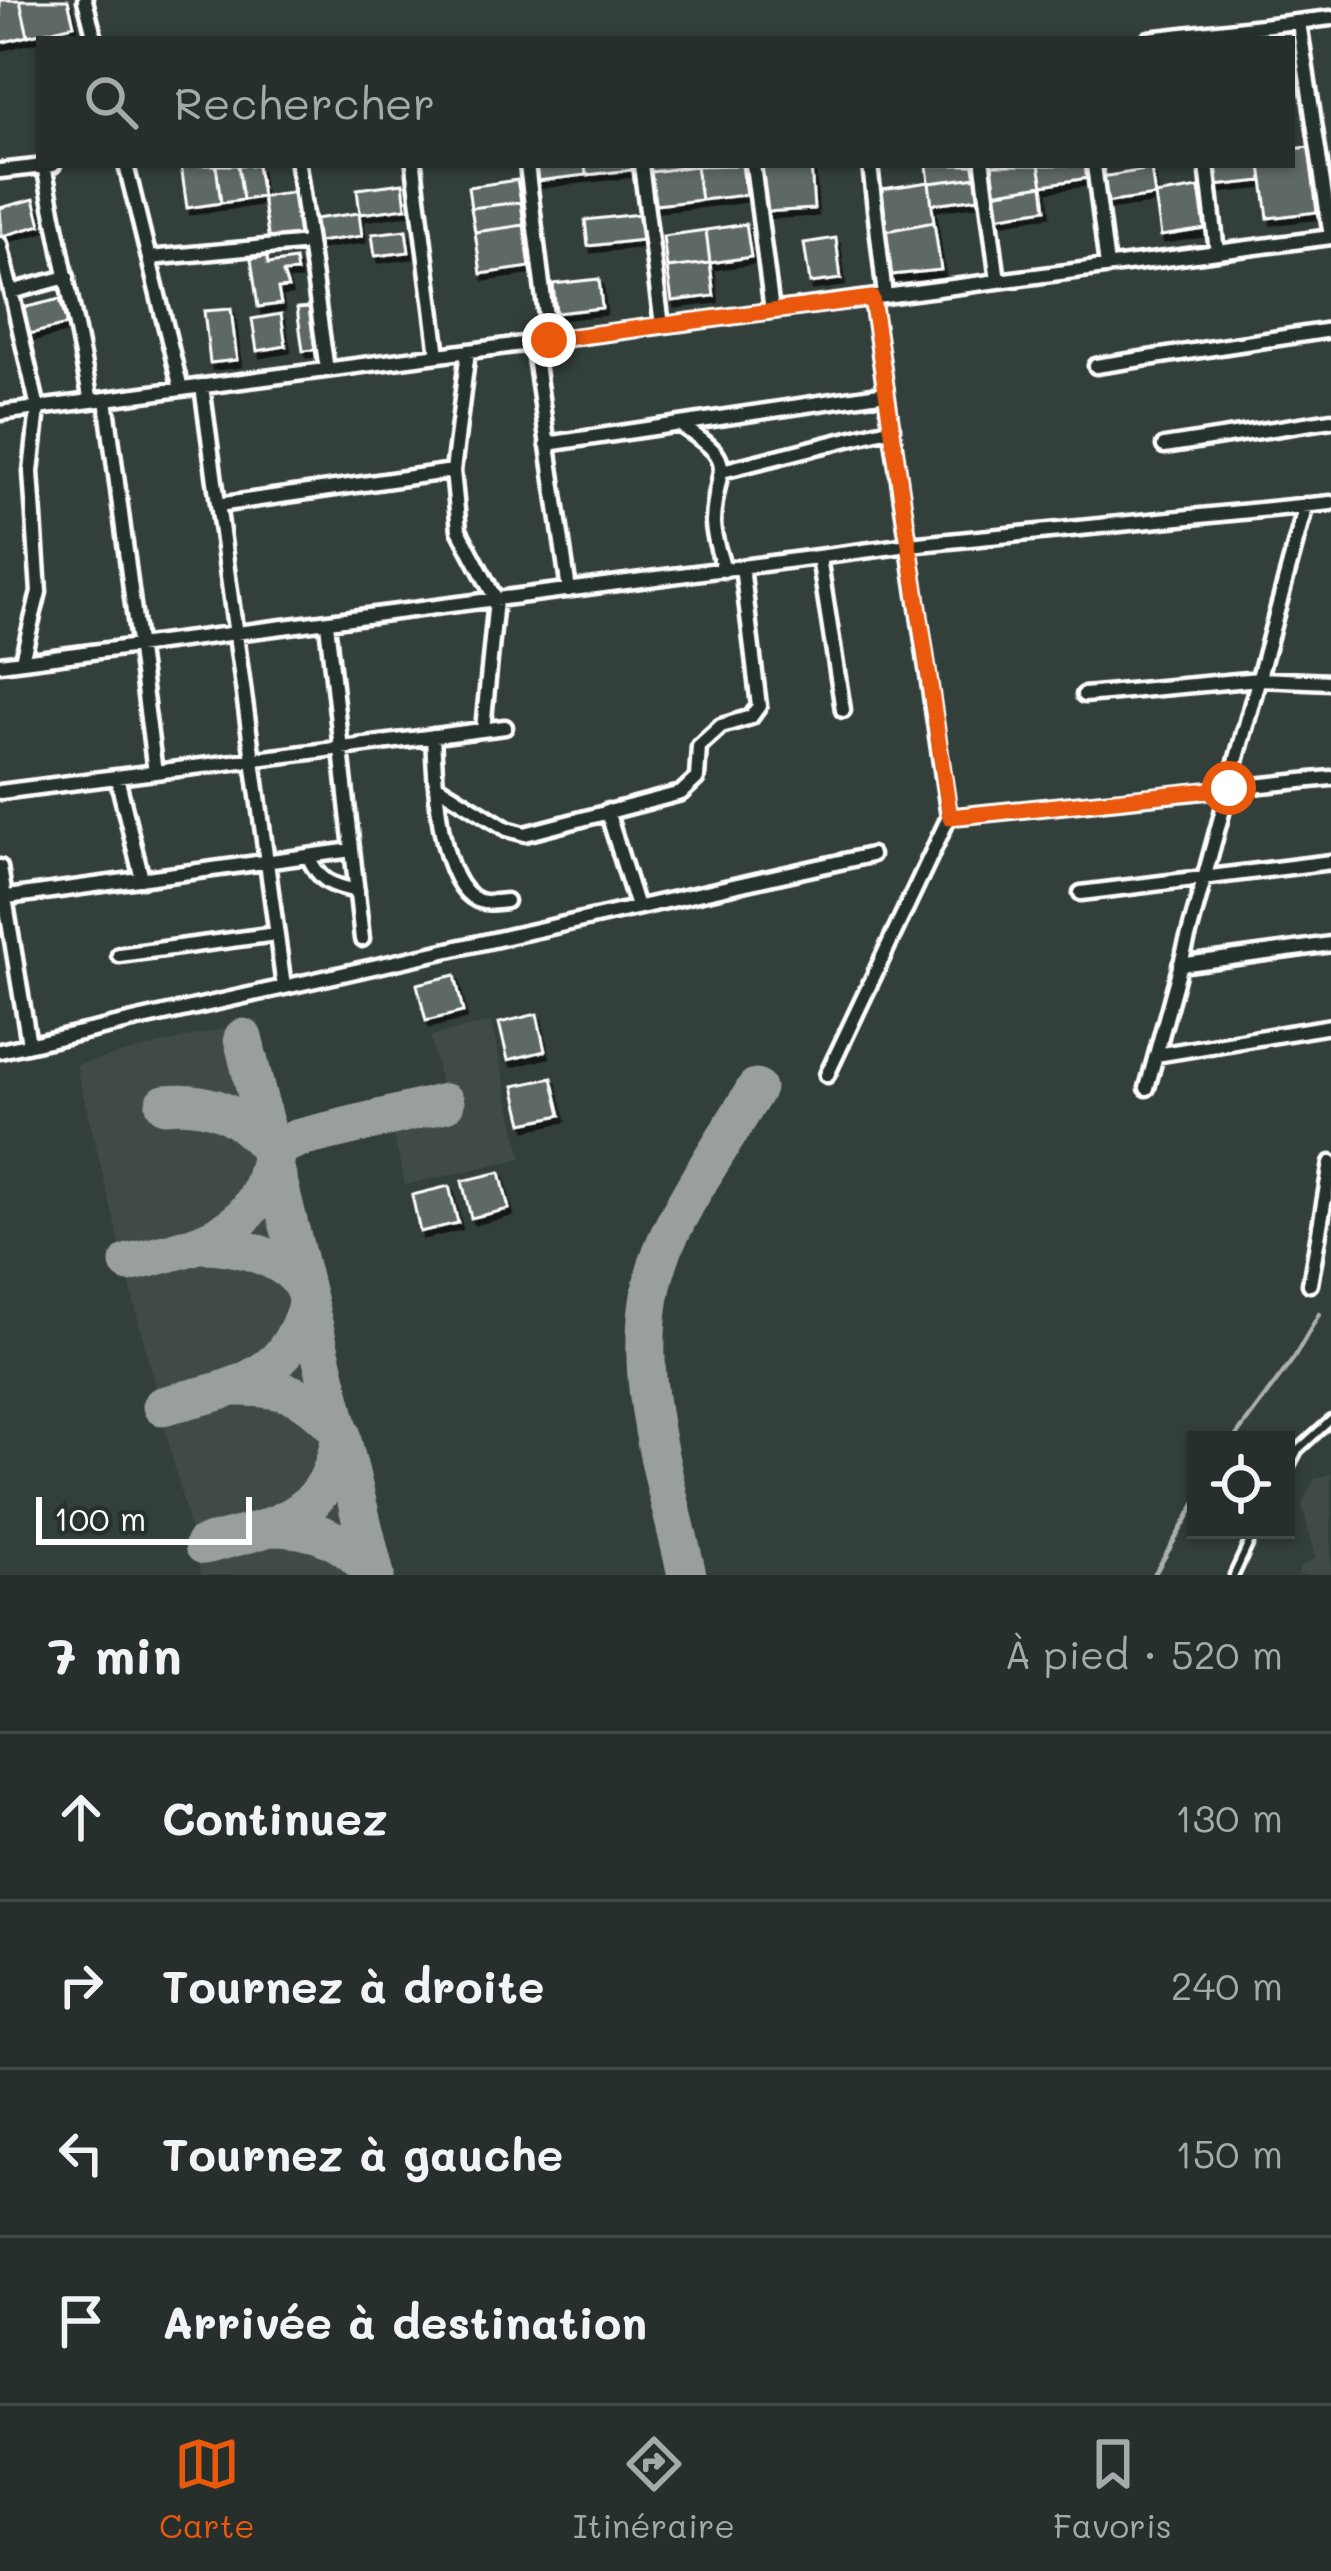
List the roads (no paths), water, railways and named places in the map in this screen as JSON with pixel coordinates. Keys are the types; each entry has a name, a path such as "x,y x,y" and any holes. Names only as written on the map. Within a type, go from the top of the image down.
{"street":[{"path":"87,2 94,36"},
{"path":"1193,36 1331,18"},
{"path":"0,413 1331,237 1299,22"},
{"path":"1,166 36,165"},
{"path":"49,168 67,278 99,400 154,772"},
{"path":"127,168 181,389"},
{"path":"298,168 327,370"},
{"path":"414,168 438,355"},
{"path":"527,168 549,340"},
{"path":"641,168 662,326"},
{"path":"753,168 772,311"},
{"path":"827,1075 950,817 886,393 870,168"},
{"path":"983,168 998,281"},
{"path":"1094,168 1108,266"},
{"path":"1208,168 1217,252"},
{"path":"149,258 309,243"},
{"path":"0,244 38,408 31,472 39,592 22,660"},
{"path":"11,292 67,278"},
{"path":"1096,366 1331,330"},
{"path":"533,343 568,590"},
{"path":"467,351 453,471 459,530 496,600 483,730"},
{"path":"202,386 284,987"},
{"path":"548,444 886,393"},
{"path":"1163,446 1331,420"},
{"path":"679,424 710,444 722,471 713,523 724,570"},
{"path":"722,471 892,428"},
{"path":"218,505 453,471"},
{"path":"0,664 909,545 1331,502"},
{"path":"1147,1088 1306,505"},
{"path":"819,557 843,710"},
{"path":"436,785 507,829 525,834 680,793 697,778 699,746 721,726 751,717 759,706 742,567"},
{"path":"326,623 362,939"},
{"path":"1084,695 1258,680 1331,682"},
{"path":"0,792 505,727"},
{"path":"433,736 438,814 453,869 470,896 482,903 506,901"},
{"path":"117,777 142,879"},
{"path":"950,817 1331,778"},
{"path":"607,812 637,908"},
{"path":"2,897 352,850"},
{"path":"0,1051 872,855"},
{"path":"308,856 326,884 356,891"},
{"path":"1081,893 1331,862"},
{"path":"0,867 29,1044"},
{"path":"118,955 277,934"},
{"path":"1180,965 1331,944"},
{"path":"1156,1055 1331,1027"},
{"path":"1310,1284 1331,1163"}],"lane":[{"path":"1295,1456 1331,1420"},
{"path":"1234,1575 1252,1539"}],"waterway":[{"path":"1240,1431 1294,1358 1319,1314"},
{"path":"1154,1575 1187,1518"}]}
